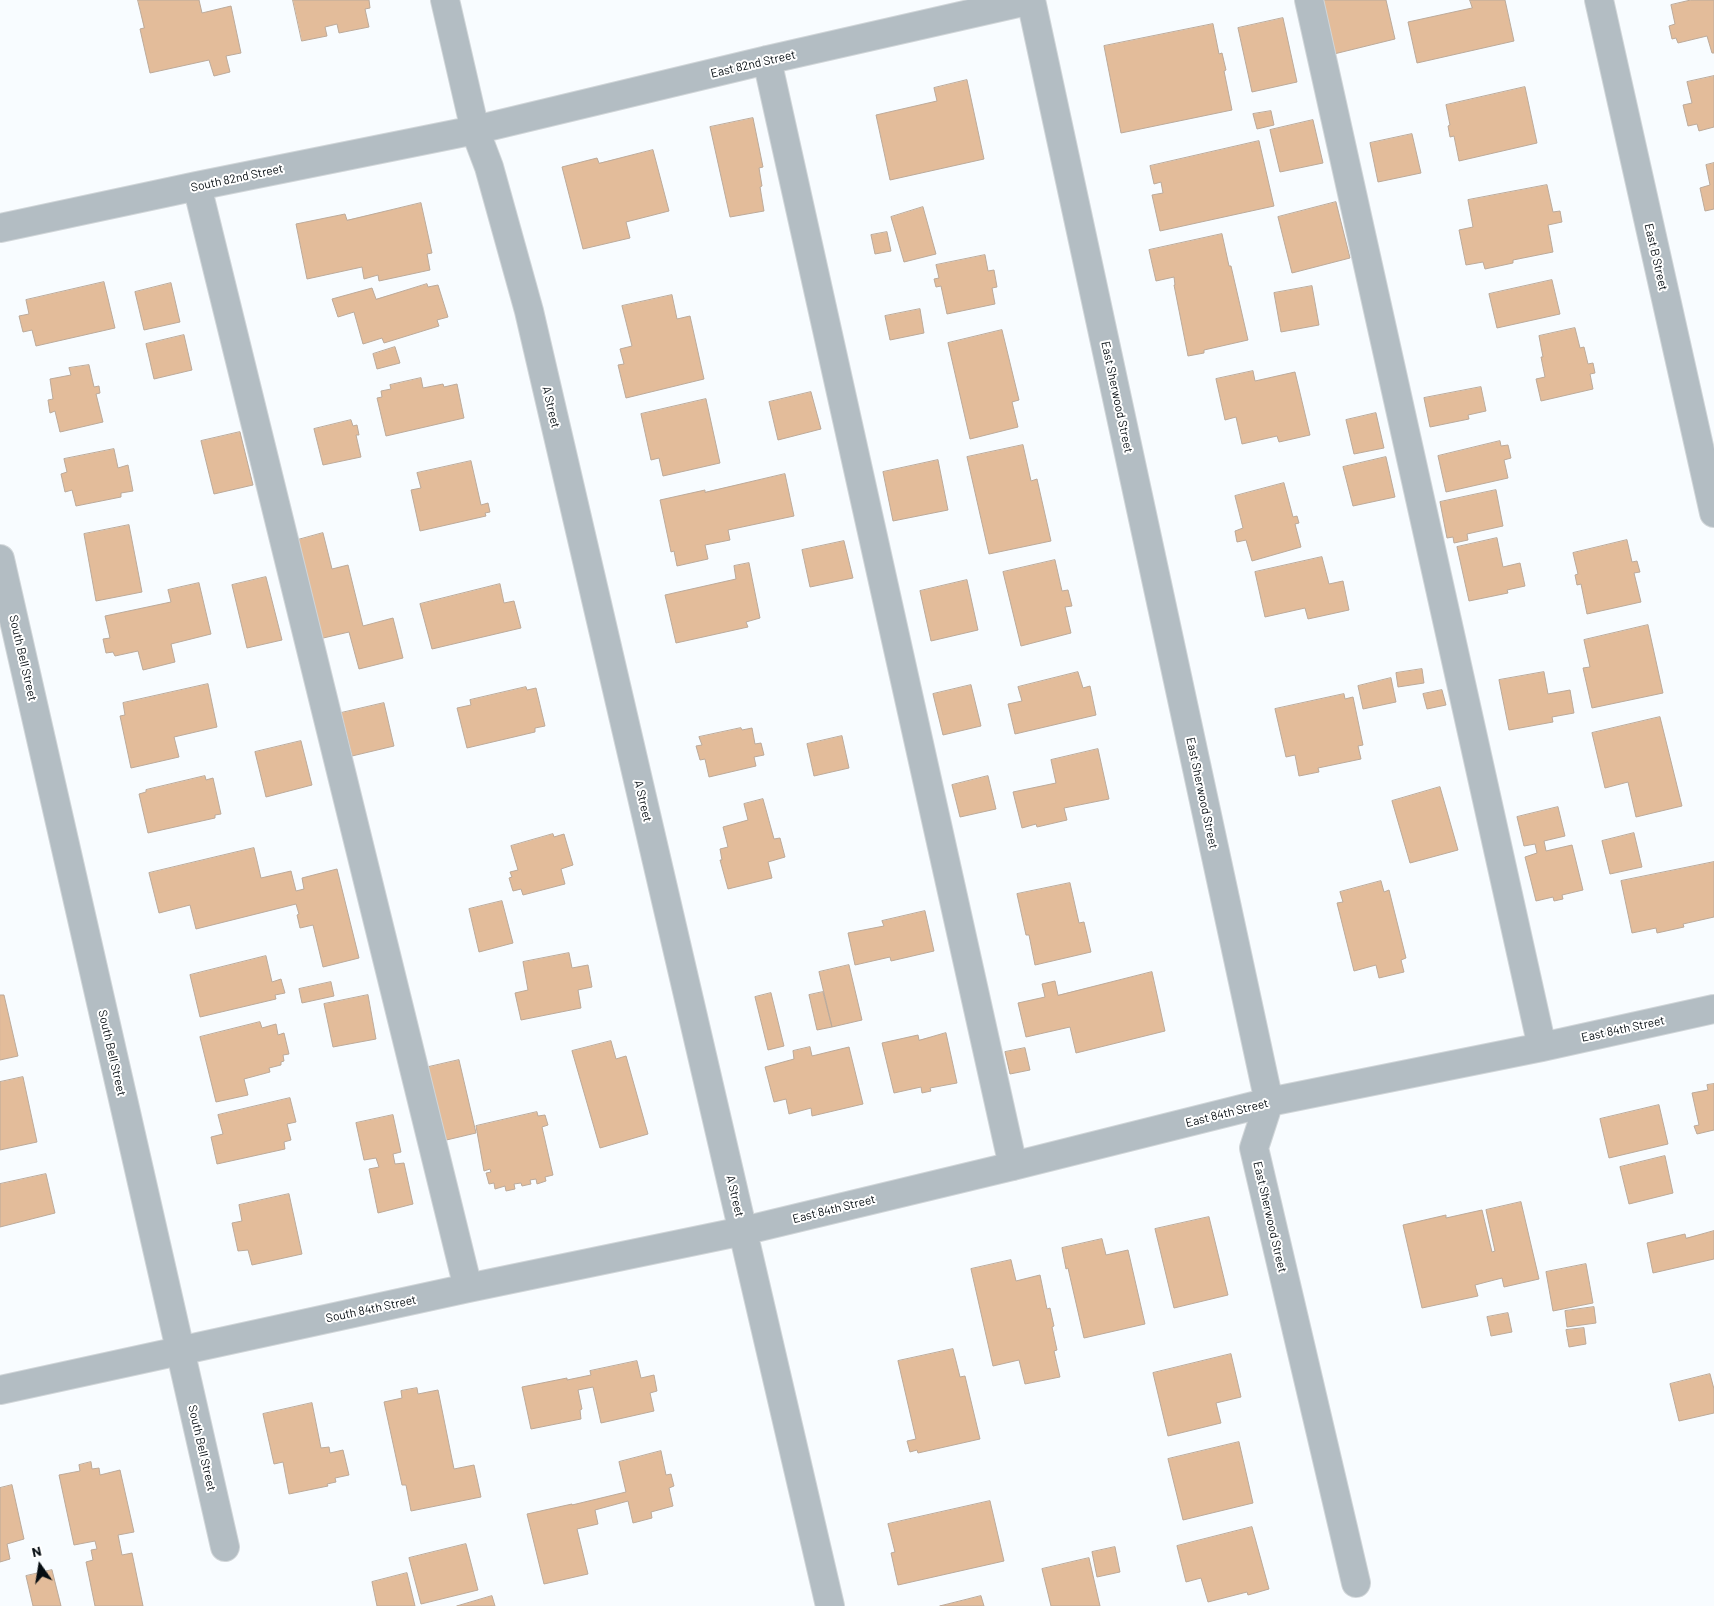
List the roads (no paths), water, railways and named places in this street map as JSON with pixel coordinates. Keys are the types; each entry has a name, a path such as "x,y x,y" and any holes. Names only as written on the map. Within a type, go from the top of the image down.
{"street":[{"name":"A Street","path":"445,0 475,130 490,167 528,311 830,1606"},
{"name":"East 82nd Street","path":"475,130 767,60 1031,0"},
{"name":"East Sherwood Street","path":"1031,0 1269,1102 1254,1148 1356,1583"},
{"path":"1309,0 1542,1047"},
{"name":"East B Street","path":"1599,0 1714,513"},
{"path":"767,60 1013,1166"},
{"name":"South 82nd Street","path":"0,228 475,130"},
{"path":"197,186 468,1288"},
{"name":"South Bell Street","path":"0,559 225,1547"},
{"name":"East 84th Street","path":"743,1231 1269,1102 1542,1047 1714,1009"},
{"name":"South 84th Street","path":"0,1390 468,1288 743,1231"}]}
